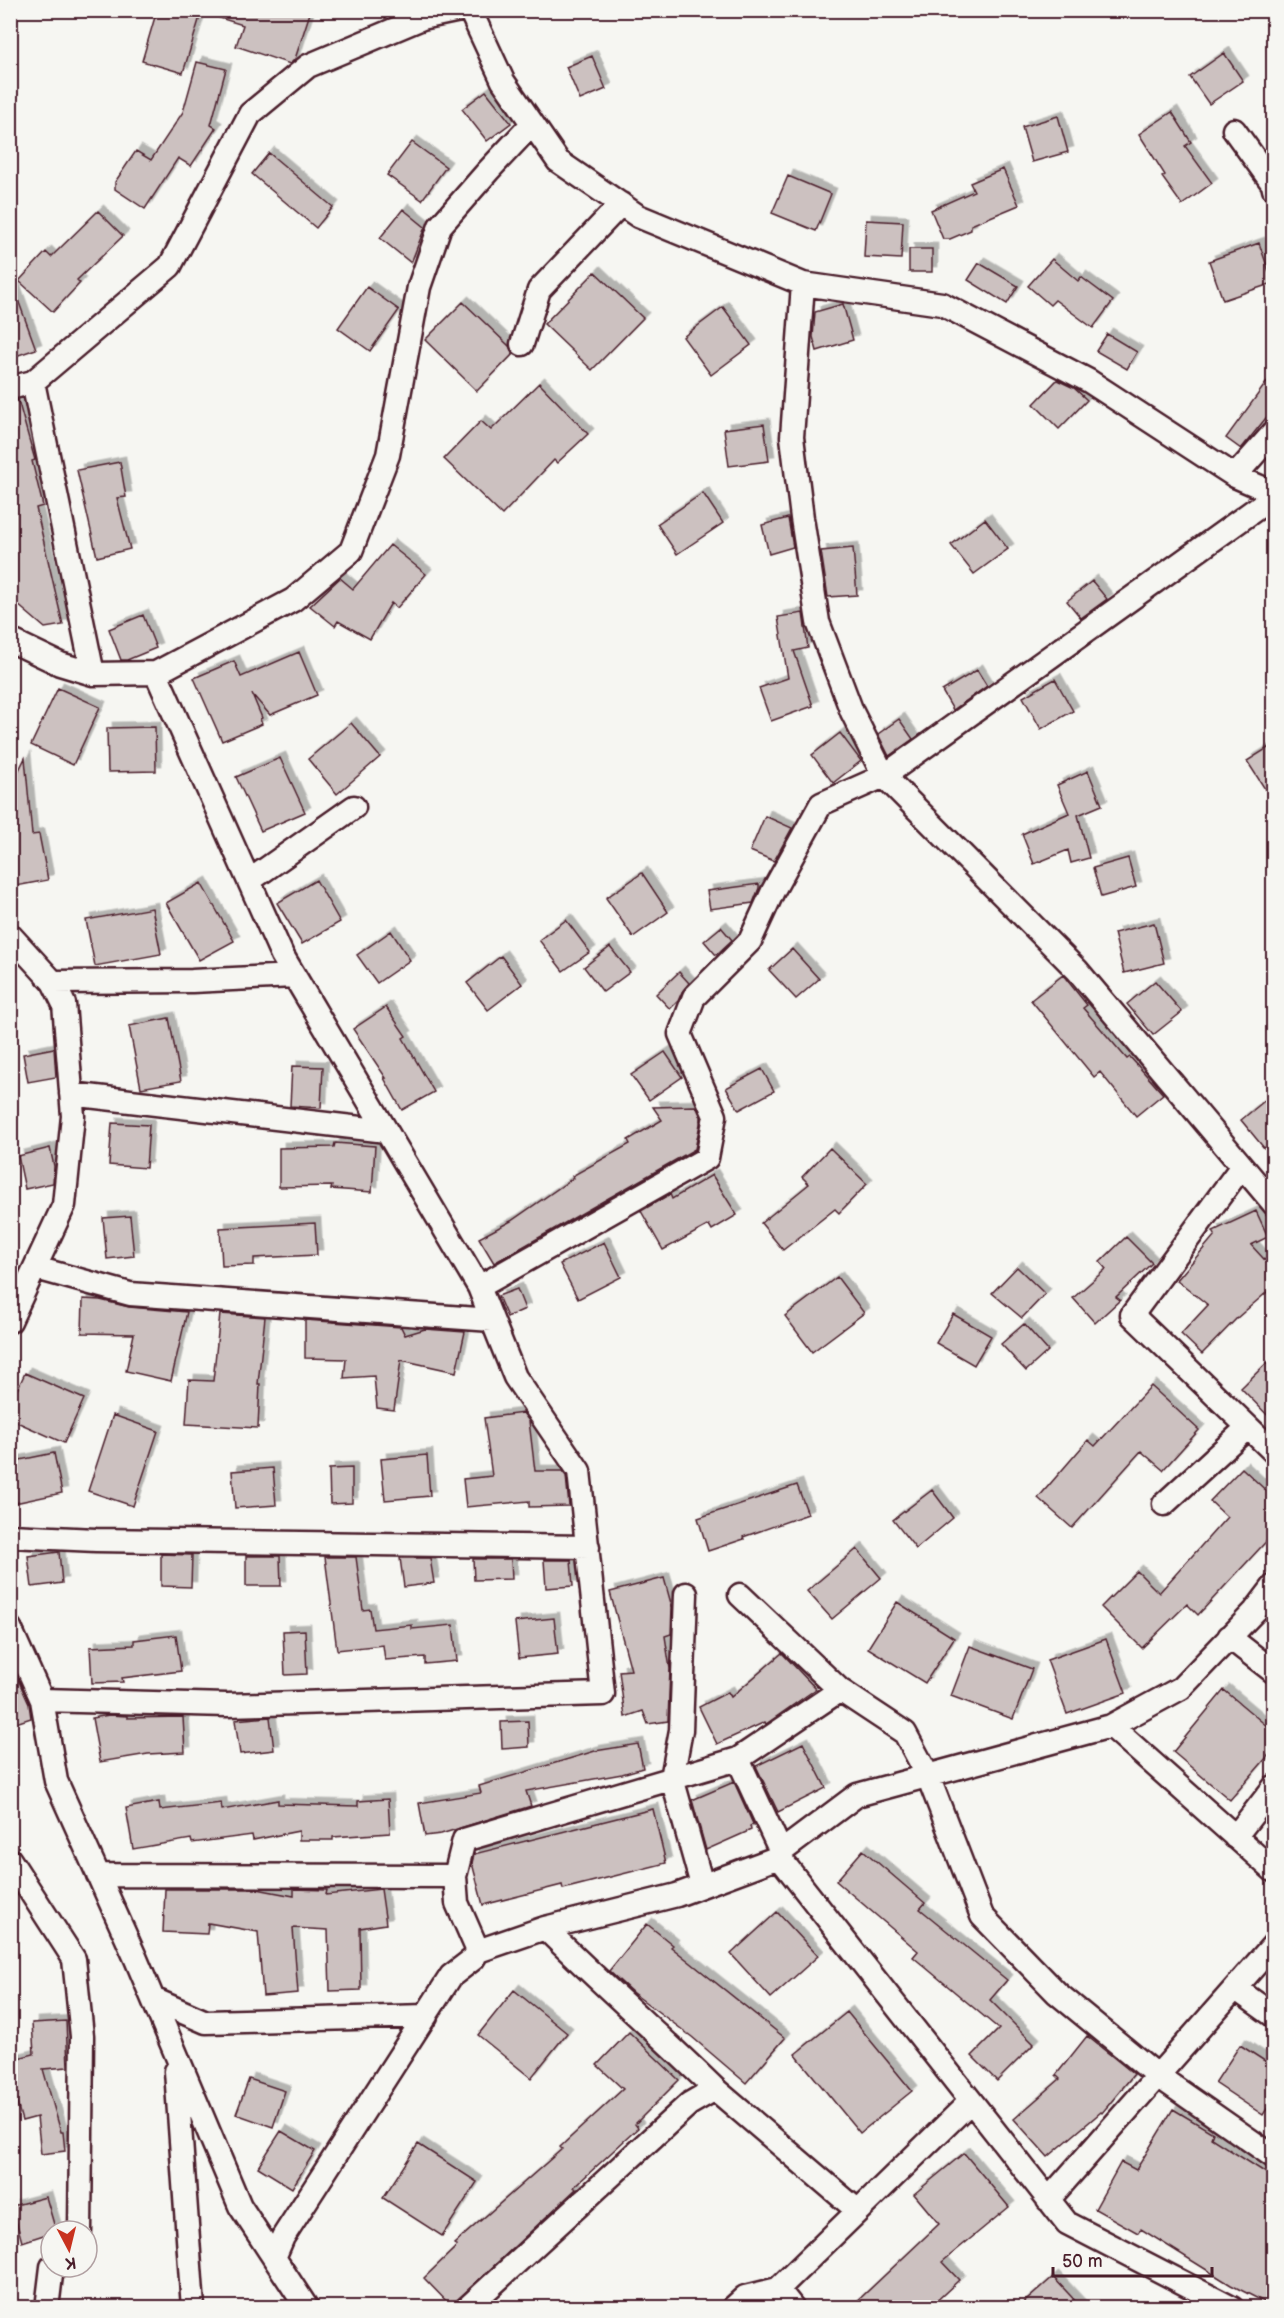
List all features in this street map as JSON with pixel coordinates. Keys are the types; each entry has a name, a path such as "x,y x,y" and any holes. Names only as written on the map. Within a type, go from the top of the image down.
{"street":[{"path":"10,388 33,382 170,266 250,114 308,66 414,14 460,10"},
{"path":"470,10 503,81 558,160 638,216 803,284 942,304 1089,381 1235,476 1274,495 884,776 821,804 773,891 750,941 694,997 680,1034 716,1116 707,1158 479,1287"},
{"path":"10,640 60,664 93,674 156,673 293,600 351,551 388,455 419,287 440,226 532,124"},
{"path":"1234,130 1273,184 1274,189"},
{"path":"522,344 539,290 621,204"},
{"path":"803,284 792,437 818,622 852,712 884,776 1077,970 1274,1204"},
{"path":"33,382 93,674"},
{"path":"1235,476 1274,432"},
{"path":"42,1700 226,1705 603,1694 579,1471 515,1377 479,1287 282,955 156,673"},
{"path":"249,881 354,807"},
{"path":"10,935 53,982 64,1004 73,1116 64,1205 10,1321"},
{"path":"53,982 192,981 294,976"},
{"path":"71,1094 386,1131"},
{"path":"1242,1166 1132,1315 1274,1452"},
{"path":"36,1268 130,1294 492,1320"},
{"path":"1164,1504 1248,1427"},
{"path":"10,1536 96,1540 588,1547"},
{"path":"274,2258 283,2237 451,1976 473,1959 478,1951 545,1928 677,1895 780,1854 857,1795 1111,1726 1181,1688 1255,1611 1274,1586"},
{"path":"686,1594 681,1730 672,1778 702,1885"},
{"path":"740,1594 840,1690 905,1733 928,1776 982,1916 1057,1993 1158,2076 1274,2157"},
{"path":"10,1628 42,1700 56,1781 153,1999 240,2206 307,2307"},
{"path":"1229,1637 1274,1672"},
{"path":"478,1951 457,1903 455,1876 464,1840 738,1758 840,1690"},
{"path":"1111,1726 1274,1871"},
{"path":"738,1758 780,1854 1067,2223 1232,2307"},
{"path":"1235,1837 1274,1787"},
{"path":"10,1860 74,1959 82,2036 80,2219"},
{"path":"98,1875 455,1876"},
{"path":"545,1928 600,1983 715,2089 858,2211"},
{"path":"1048,2200 1274,1944"},
{"path":"1235,1988 1274,2016"},
{"path":"153,1999 206,2022 426,2016"},
{"path":"175,2052 193,2307"},
{"path":"467,2307 689,2104 715,2089"},
{"path":"733,2307 745,2297 778,2289 971,2101"},
{"path":"47,2307 50,2279"},
{"path":"778,2289 793,2307"}],"building":[{"path":"157,10 202,10 183,73 142,61"},
{"path":"210,10 311,10 295,59 290,64 236,46 243,25 210,15"},
{"path":"1224,53 1243,81 1209,104 1190,77"},
{"path":"592,56 606,89 580,100 566,67"},
{"path":"197,62 226,69 211,125 216,128 191,166 178,158 145,209 115,189 115,182 136,151 151,160 183,112"},
{"path":"486,91 511,123 487,141 462,109"},
{"path":"1172,112 1191,142 1185,146 1212,183 1182,205 1162,177 1165,175 1139,134"},
{"path":"1058,116 1068,152 1032,162 1022,127"},
{"path":"412,142 446,167 422,200 387,175"},
{"path":"269,153 333,207 316,228 252,174"},
{"path":"1003,169 1019,205 971,225 971,230 950,239 943,239 931,210 974,191 970,183"},
{"path":"788,176 831,194 816,231 772,213"},
{"path":"403,209 425,227 411,263 380,238"},
{"path":"98,211 123,236 77,280 80,283 53,312 19,281 46,252 51,257"},
{"path":"866,220 903,222 901,259 864,257"},
{"path":"1259,243 1273,283 1223,300 1209,261"},
{"path":"909,249 932,249 932,272 909,272"},
{"path":"1052,259 1078,281 1081,277 1113,301 1093,328 1055,300 1050,305 1028,286"},
{"path":"979,263 1018,286 1007,304 968,280"},
{"path":"595,272 643,318 592,370 544,324"},
{"path":"13,286 36,349 10,358 10,287"},
{"path":"367,287 399,310 370,351 338,328"},
{"path":"463,302 509,346 513,354 477,391 425,340"},
{"path":"843,304 853,340 817,351 813,337 815,312"},
{"path":"723,307 751,345 711,375 683,337"},
{"path":"1107,334 1137,352 1127,369 1096,351"},
{"path":"1274,372 1274,408 1241,449 1226,438"},
{"path":"1057,380 1074,388 1087,400 1059,429 1034,404"},
{"path":"539,383 588,434 557,463 554,460 502,515 444,459 481,421 491,430"},
{"path":"18,400 35,460 32,461 43,506 36,508 63,625 45,628 10,598 10,401"},
{"path":"764,424 769,461 729,466 724,429"},
{"path":"120,462 126,497 117,498 130,549 97,557 77,470"},
{"path":"703,493 723,523 677,554 657,524"},
{"path":"788,518 793,547 769,554 762,525"},
{"path":"985,519 1008,549 974,574 951,545"},
{"path":"390,545 426,574 397,608 391,603 370,639 338,621 335,626 310,606 340,578 353,589"},
{"path":"853,548 857,595 828,597 821,551"},
{"path":"1092,581 1107,599 1081,618 1067,601"},
{"path":"803,613 808,648 794,651 813,706 771,721 759,688 788,678 778,617"},
{"path":"143,615 156,648 127,660 121,660 109,629"},
{"path":"299,652 317,695 270,715 252,694 262,718 260,719 262,724 222,741 194,678 234,661 241,677"},
{"path":"977,670 987,686 953,710 942,691"},
{"path":"1055,679 1073,711 1041,729 1023,697"},
{"path":"58,688 100,707 73,765 31,745"},
{"path":"899,719 913,739 889,756 878,734"},
{"path":"351,723 380,757 337,794 308,759"},
{"path":"155,727 156,771 108,772 107,728"},
{"path":"840,733 861,761 833,783 812,755"},
{"path":"1274,744 1274,803 1247,761"},
{"path":"25,758 32,835 39,834 48,880 10,887 10,788"},
{"path":"280,758 305,812 261,831 236,777"},
{"path":"1088,771 1102,805 1078,815 1089,858 1071,863 1068,850 1034,864 1022,834 1069,813 1057,785"},
{"path":"765,816 792,828 774,861 750,851"},
{"path":"1128,858 1136,887 1101,897 1093,868"},
{"path":"642,873 668,912 633,937 606,898"},
{"path":"316,880 340,922 302,944 277,903"},
{"path":"201,883 234,941 199,960 166,903"},
{"path":"759,884 753,903 710,909 707,891"},
{"path":"152,908 161,954 95,966 86,920"},
{"path":"566,920 590,952 563,971 539,940"},
{"path":"1154,923 1164,963 1124,973 1114,933"},
{"path":"721,927 732,940 716,955 704,941"},
{"path":"391,931 410,960 377,983 357,955"},
{"path":"610,947 630,972 603,992 584,967"},
{"path":"792,949 819,979 796,999 769,970"},
{"path":"501,956 522,984 488,1010 467,983"},
{"path":"679,972 689,983 670,1009 656,994"},
{"path":"1063,975 1087,1005 1083,1008 1127,1059 1130,1057 1163,1094 1136,1116 1100,1072 1094,1077 1031,1000"},
{"path":"1155,981 1182,1012 1153,1035 1127,1004"},
{"path":"386,1007 406,1036 403,1038 434,1092 402,1110 384,1078 386,1078 353,1029"},
{"path":"169,1018 181,1081 141,1088 129,1026"},
{"path":"54,1048 56,1077 28,1082 23,1054"},
{"path":"665,1052 682,1077 649,1100 631,1075"},
{"path":"292,1066 323,1067 321,1108 290,1106"},
{"path":"762,1069 774,1091 739,1110 726,1088"},
{"path":"1274,1093 1274,1141 1264,1148 1241,1120"},
{"path":"696,1106 700,1115 700,1124 695,1149 494,1263 479,1238 511,1221 573,1178 572,1176 630,1144 628,1140 662,1120 653,1107"},
{"path":"112,1123 149,1125 146,1168 109,1165"},
{"path":"335,1143 375,1146 372,1192 331,1189 332,1186 279,1187 279,1148 334,1147"},
{"path":"50,1148 54,1166 53,1183 25,1189 18,1156"},
{"path":"830,1148 867,1184 839,1213 835,1209 783,1250 761,1223 809,1184 802,1177"},
{"path":"712,1175 737,1215 712,1230 709,1225 663,1250 641,1211 670,1194 672,1199"},
{"path":"1256,1211 1268,1237 1251,1245 1274,1270 1274,1286 1237,1318 1202,1354 1181,1334 1208,1305 1177,1280 1215,1235 1213,1231"},
{"path":"130,1216 134,1256 107,1259 103,1218"},
{"path":"315,1223 317,1255 254,1258 254,1265 222,1266 220,1228"},
{"path":"1126,1237 1152,1263 1116,1297 1120,1300 1095,1323 1073,1298 1106,1269 1100,1262"},
{"path":"604,1242 621,1277 578,1299 560,1264"},
{"path":"1017,1267 1045,1294 1022,1318 992,1293"},
{"path":"837,1277 864,1313 812,1352 785,1316"},
{"path":"517,1289 525,1309 507,1317 498,1296"},
{"path":"83,1299 100,1300 129,1307 187,1312 171,1381 126,1371 134,1334 82,1333"},
{"path":"220,1314 265,1317 258,1384 260,1384 258,1428 186,1424 189,1380 213,1381"},
{"path":"953,1314 991,1336 974,1365 936,1343"},
{"path":"305,1320 401,1327 405,1335 425,1329 465,1332 456,1372 401,1360 394,1410 377,1408 374,1376 344,1378 346,1359 305,1358"},
{"path":"1024,1324 1048,1351 1026,1371 1001,1344"},
{"path":"1274,1356 1274,1422 1241,1388"},
{"path":"25,1373 84,1399 64,1443 10,1419 10,1405"},
{"path":"1151,1386 1199,1430 1163,1470 1141,1451 1072,1528 1038,1498 1088,1440 1095,1446"},
{"path":"523,1413 529,1421 535,1471 562,1471 566,1476 569,1506 529,1507 529,1501 466,1507 463,1479 492,1476 484,1418"},
{"path":"113,1415 158,1431 133,1506 88,1491"},
{"path":"54,1453 62,1493 10,1504 10,1462"},
{"path":"427,1455 430,1496 385,1500 381,1459"},
{"path":"273,1468 276,1505 235,1508 232,1471"},
{"path":"352,1468 352,1503 330,1504 329,1469"},
{"path":"1242,1468 1274,1498 1274,1533 1198,1615 1187,1604 1142,1648 1101,1607 1137,1571 1159,1593 1227,1517 1210,1501"},
{"path":"797,1485 808,1514 708,1551 698,1518"},
{"path":"932,1490 953,1518 916,1549 893,1520"},
{"path":"857,1549 881,1578 832,1619 807,1591"},
{"path":"59,1552 62,1583 32,1587 28,1556"},
{"path":"161,1554 192,1555 191,1587 161,1586"},
{"path":"246,1556 280,1556 281,1586 246,1586"},
{"path":"325,1557 356,1557 363,1610 370,1609 373,1629 412,1625 412,1629 453,1625 457,1661 425,1664 425,1657 385,1660 383,1645 337,1650"},
{"path":"400,1558 430,1558 434,1583 404,1587"},
{"path":"473,1559 511,1559 512,1579 474,1580"},
{"path":"544,1560 571,1560 573,1586 546,1588"},
{"path":"664,1578 672,1607 671,1634 665,1636 670,1669 668,1721 648,1724 643,1711 625,1717 619,1671 631,1670 610,1592"},
{"path":"897,1602 954,1638 925,1683 868,1648"},
{"path":"554,1618 558,1654 519,1658 515,1622"},
{"path":"305,1630 307,1674 285,1675 283,1631"},
{"path":"176,1635 181,1671 122,1678 123,1682 92,1683 90,1647 134,1645 134,1640"},
{"path":"1106,1639 1126,1693 1067,1714 1047,1660"},
{"path":"970,1646 1032,1669 1013,1719 951,1696"},
{"path":"782,1653 816,1689 766,1724 765,1722 717,1744 699,1707 728,1692 731,1697"},
{"path":"10,1662 29,1704 31,1718 10,1725"},
{"path":"1224,1690 1274,1732 1274,1749 1230,1800 1173,1752"},
{"path":"109,1715 127,1716 127,1718 183,1717 185,1752 148,1754 100,1762 92,1718"},
{"path":"270,1717 274,1750 240,1754 235,1720"},
{"path":"528,1721 529,1747 502,1749 501,1722"},
{"path":"803,1743 826,1788 778,1812 756,1766"},
{"path":"638,1744 643,1768 622,1774 526,1791 531,1806 441,1834 425,1836 419,1803 481,1793 479,1786 595,1751"},
{"path":"734,1782 753,1824 750,1826 751,1830 706,1850 692,1800"},
{"path":"388,1799 390,1833 333,1837 333,1840 299,1840 299,1831 253,1840 252,1835 192,1843 191,1839 133,1849 126,1808 159,1802 160,1810 221,1803 222,1810 278,1800 278,1804 358,1806 358,1801"},
{"path":"653,1809 666,1863 563,1889 562,1885 483,1905 472,1863 474,1854"},
{"path":"863,1850 925,1903 920,1909 1007,1980 990,2000 1034,2044 997,2081 972,2056 999,2029 913,1957 918,1951 836,1881"},
{"path":"165,1889 257,1889 294,1896 294,1889 327,1890 326,1895 381,1889 386,1924 360,1928 361,1990 330,1991 328,1930 293,1928 298,1993 263,1996 258,1932 208,1923 207,1934 163,1932"},
{"path":"777,1912 818,1956 771,1998 731,1954"},
{"path":"647,1924 673,1945 671,1947 785,2038 746,2083 692,2037 633,1993 609,1971"},
{"path":"514,1990 567,2033 531,2078 478,2035"},
{"path":"847,2012 912,2091 860,2133 795,2054"},
{"path":"66,2021 68,2067 43,2069 61,2132 63,2132 65,2151 41,2154 37,2117 22,2121 13,2089 10,2090 10,2060 34,2054 32,2023"},
{"path":"629,2032 679,2080 635,2124 638,2128 451,2306 424,2278 457,2246 454,2244 562,2149 560,2147 623,2089 597,2065"},
{"path":"1087,2036 1134,2074 1102,2113 1048,2157 1014,2119 1060,2079 1056,2075"},
{"path":"1240,2045 1274,2067 1274,2098 1263,2115 1215,2083"},
{"path":"249,2079 285,2091 273,2127 236,2114"},
{"path":"1173,2109 1213,2133 1211,2138 1274,2178 1274,2307 1231,2285 1141,2229 1138,2233 1095,2209 1121,2162 1136,2170"},
{"path":"281,2131 315,2151 292,2188 258,2167"},
{"path":"418,2144 477,2182 442,2236 383,2198"},
{"path":"964,2153 1009,2207 942,2262 959,2280 930,2307 851,2307 939,2224 914,2194"},
{"path":"46,2197 52,2219 39,2219 39,2236 22,2242 12,2206"},
{"path":"1053,2277 1081,2307 1019,2307"}]}
